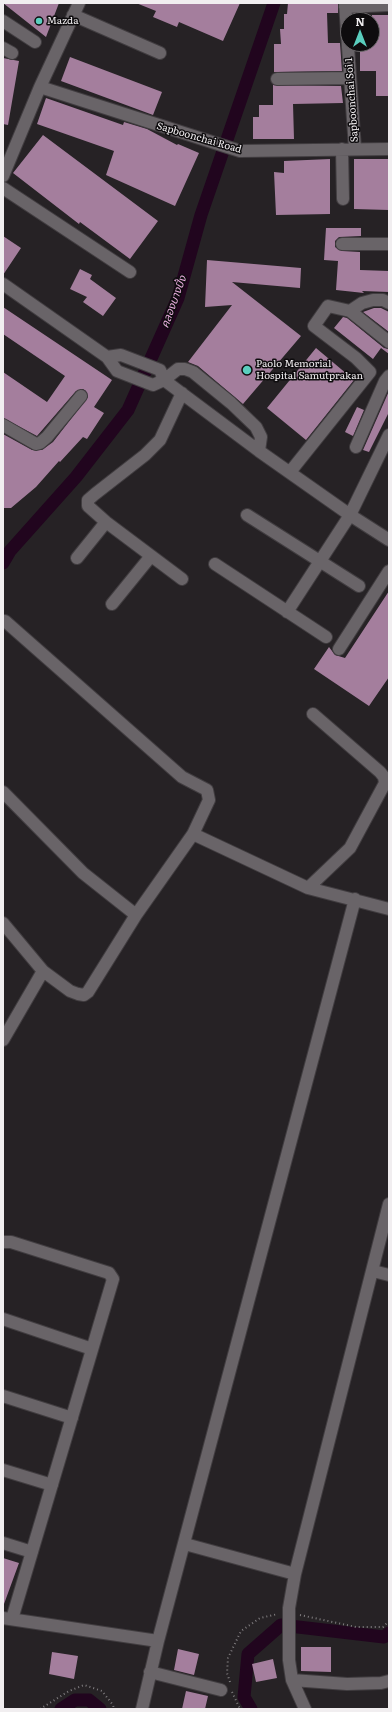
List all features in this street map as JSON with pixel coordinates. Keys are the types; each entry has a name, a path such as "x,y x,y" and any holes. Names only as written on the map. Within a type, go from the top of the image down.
{"street":[{"path":"3,176 40,87 79,3"},
{"path":"345,5 389,5"},
{"name":"Sapboonchai Soi 1","path":"345,5 355,149"},
{"path":"73,15 160,53"},
{"path":"3,21 35,42"},
{"path":"277,79 350,78"},
{"name":"Sapboonchai Road","path":"40,87 240,152 389,148"},
{"path":"342,150 343,199"},
{"path":"3,188 130,272"},
{"path":"342,244 389,244"},
{"path":"3,284 107,357 117,371 159,378 178,369 185,369 193,372 231,404 259,431 261,437 259,451"},
{"path":"350,311 362,303 373,300 383,300 389,303"},
{"path":"356,447 387,378 370,372 314,326 328,306 350,311 389,342"},
{"path":"107,357 121,355 159,378 182,393 259,451 350,515 389,540"},
{"path":"290,472 370,372"},
{"path":"182,393 160,440 146,455 88,500 88,506 106,522 182,578"},
{"path":"3,425 36,444 40,443 47,437 81,396"},
{"path":"287,612 350,515 389,435"},
{"path":"248,515 359,586"},
{"path":"77,558 106,522"},
{"path":"112,604 151,556"},
{"path":"215,564 326,637"},
{"path":"339,648 389,571"},
{"path":"3,923 43,971 70,991 78,994 88,992 136,915 193,834 210,800 207,790 182,777 5,621"},
{"path":"308,888 350,848 385,783 384,777 380,772 313,714"},
{"path":"3,792 83,873 136,915"},
{"path":"193,834 308,888 389,909"},
{"path":"142,1709 150,1672 355,899"},
{"path":"3,1040 43,971"},
{"path":"306,1709 292,1680 288,1640 289,1608 295,1574 389,1204"},
{"path":"3,1242 11,1242 109,1274 113,1283 32,1552 8,1619 158,1642"},
{"path":"373,1271 389,1275"},
{"path":"3,1319 92,1349"},
{"path":"3,1396 72,1418"},
{"path":"3,1470 52,1485"},
{"path":"3,1543 32,1552"},
{"path":"185,1544 295,1574"},
{"path":"150,1672 221,1690"},
{"path":"292,1680 347,1684 381,1683 389,1681"}],"path":[{"path":"40,1709 84,1685 102,1691 114,1705 114,1709"}],"building":[{"name":"Mazda","path":"3,3 59,3 46,37"},
{"path":"136,3 240,3 223,41 179,22 177,27 153,17 156,11"},
{"path":"288,3 338,3 338,13 327,13 328,43 340,43 342,71 274,72 274,44 281,44 280,29 284,29 284,14 287,14"},
{"path":"380,15 389,15 389,96 376,96 376,71 360,71 360,52 380,52"},
{"path":"70,57 162,92 153,115 61,81"},
{"path":"3,58 19,61 8,125 3,124"},
{"path":"273,85 341,86 343,103 293,104 294,139 253,139 253,117 259,117 259,105 273,105"},
{"path":"46,98 123,125 124,122 147,129 177,145 178,144 199,153 175,206 106,175 114,151 37,124"},
{"path":"43,135 158,221 130,259 80,222 79,224 13,173"},
{"path":"330,159 330,214 276,215 274,172 284,173 284,161"},
{"path":"354,159 389,159 389,210 354,209"},
{"path":"326,228 361,228 361,236 339,237 335,241 335,247 342,251 360,252 360,270 389,271 389,292 362,291 364,293 336,290 338,261 324,260"},
{"path":"3,236 21,248 3,275"},
{"path":"207,260 301,268 300,288 232,282 301,336 243,404 198,366 188,362 232,305 205,307"},
{"path":"80,269 92,275 90,279 116,298 103,316 83,302 87,297 70,289"},
{"path":"3,307 112,380 94,407 104,413 87,439 83,437 36,487 11,508 3,508 3,434 32,450 42,450 53,442 88,397 86,391 83,389 76,391 37,436 3,418 3,372 47,402 65,376 3,334"},
{"path":"374,308 381,308 389,312 389,332 363,312"},
{"path":"343,317 347,318 384,348 389,349 389,354 381,348 373,359 334,328"},
{"path":"316,348 354,380 306,440 267,408"},
{"path":"389,391 389,412 369,452 363,450"},
{"path":"357,407 364,410 353,436 345,432"},
{"path":"389,591 389,677 369,706 314,669 329,647 335,655 345,658"},
{"path":"3,1558 19,1563 4,1604 3,1604"},
{"path":"301,1647 331,1647 331,1672 301,1671"},
{"path":"178,1649 199,1654 194,1675 174,1670"},
{"path":"52,1652 78,1656 74,1679 49,1674"},
{"path":"273,1659 277,1678 256,1682 252,1664"},
{"path":"186,1691 208,1696 205,1709 182,1709"}],"waterway":[{"name":"คลองบางปิ้ง","path":"3,563 10,551 76,477 128,410 178,298 201,215 274,3"},
{"path":"251,1709 244,1697 248,1654 281,1625 384,1637 389,1633"},
{"path":"61,1709 75,1700 89,1700 100,1709"}],"place":[{"name":"Mazda","path":"39,21"},
{"name":"Paolo Memorial Hospital Samutprakan","path":"247,370"}]}
